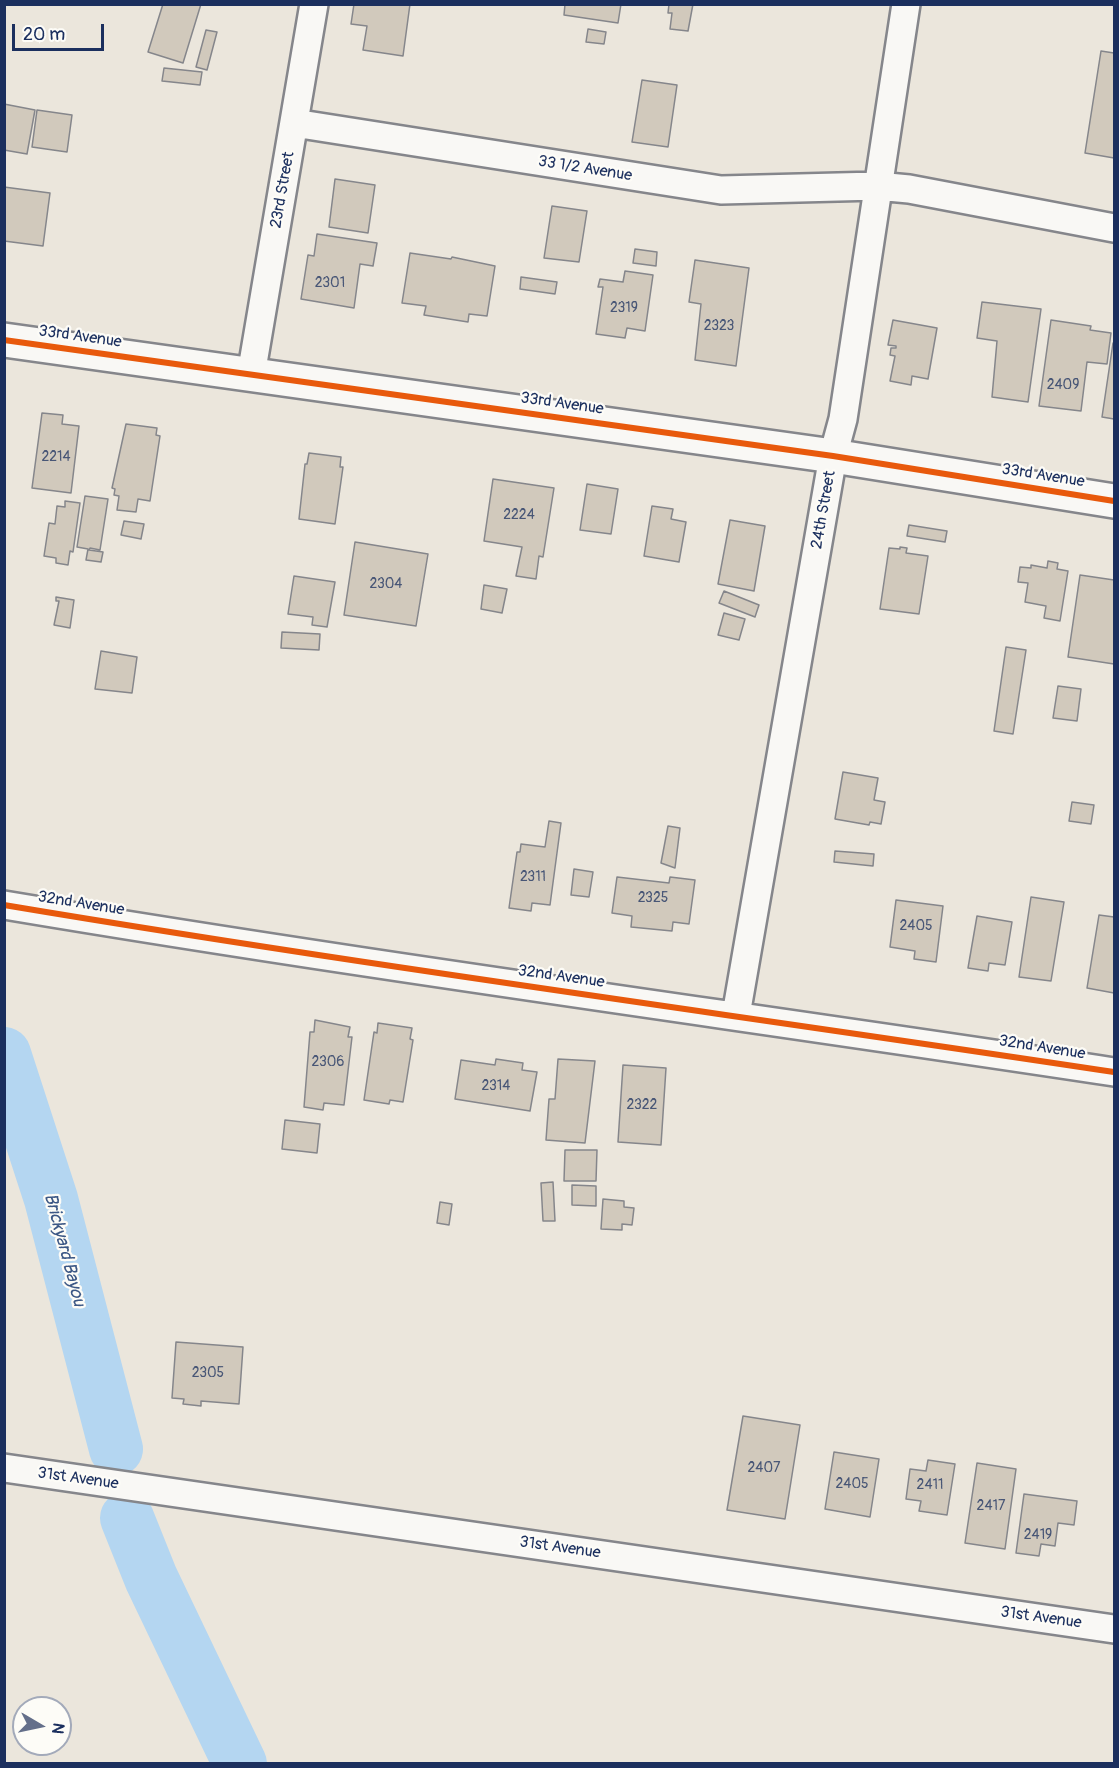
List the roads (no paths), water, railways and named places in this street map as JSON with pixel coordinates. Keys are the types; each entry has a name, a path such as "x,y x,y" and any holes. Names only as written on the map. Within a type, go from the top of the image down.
{"street":[{"name":"23rd Street","path":"252,375 314,4"},
{"name":"24th Street","path":"736,1015 833,456 843,419 906,4"},
{"name":"33 1/2 Avenue","path":"294,123 721,190 877,186 909,189 1114,228"},
{"name":"33rd Avenue","path":"4,340 833,456 1114,501"},
{"name":"32nd Avenue","path":"4,905 345,961 736,1015 1114,1072"},
{"name":"31st Avenue","path":"4,1468 1114,1629"}],"waterway":[{"name":"Brickyard Bayou","path":"4,1054 51,1199 116,1449"},
{"name":"Brickyard Bayou","path":"127,1518 151,1578 240,1764"}]}
